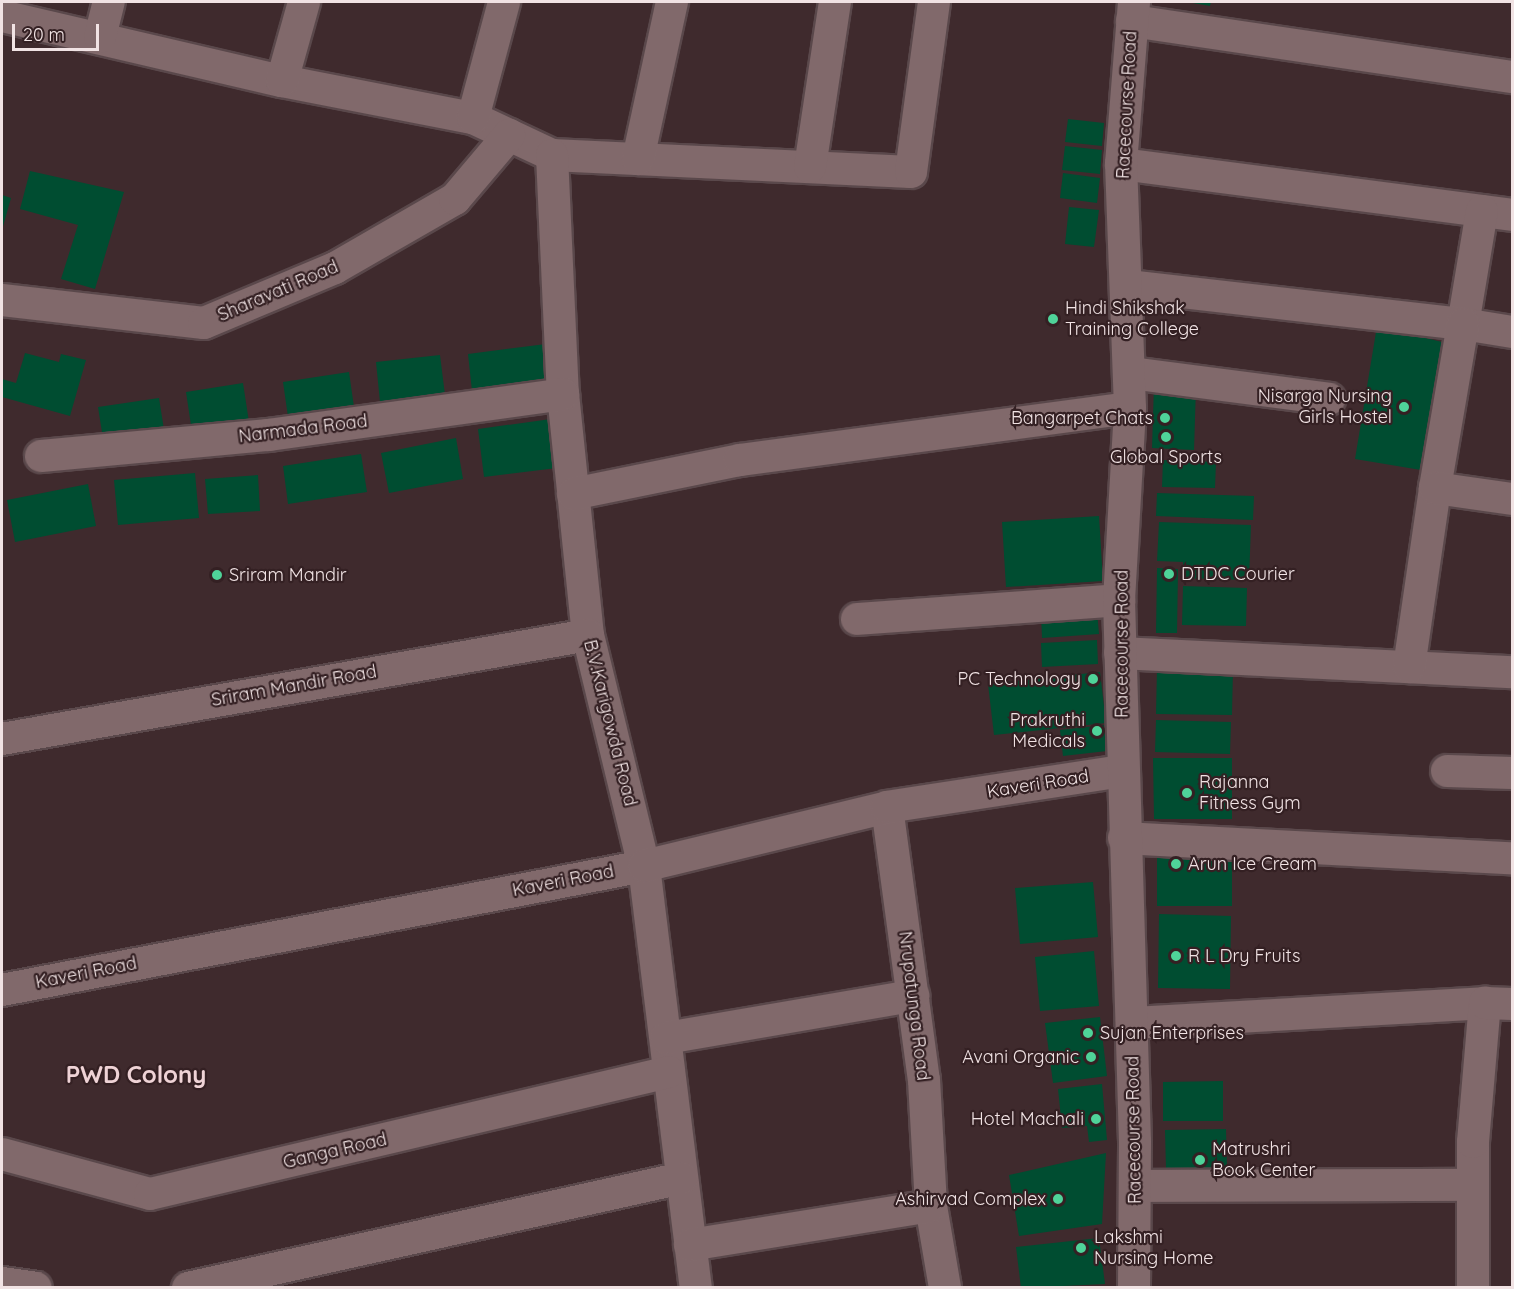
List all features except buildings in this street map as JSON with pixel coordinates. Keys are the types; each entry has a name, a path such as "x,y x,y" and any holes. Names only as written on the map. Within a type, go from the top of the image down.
{"street":[{"path":"100,37 110,2"},
{"path":"282,81 304,2"},
{"path":"473,117 504,2"},
{"path":"638,159 672,2"},
{"path":"810,167 835,2"},
{"path":"2,16 282,81 473,117 552,155 911,172 934,2"},
{"path":"1133,11 1512,76"},
{"name":"Racecourse Road","path":"1133,11 1121,164 1128,286 1130,408 1119,600 1124,838 1132,1023 1134,1287"},
{"name":"Sharavati Road","path":"2,300 204,323 335,268 455,199 509,135"},
{"name":"B.V.Karigowda Road","path":"552,155 563,394 588,635 645,866 696,1287"},
{"path":"1121,164 1512,215"},
{"path":"1409,667 1482,211"},
{"path":"1128,286 1463,324 1512,332"},
{"path":"1130,373 1329,399"},
{"name":"Narmada Road","path":"41,456 269,435 563,394"},
{"path":"573,494 740,460 1130,408"},
{"path":"1436,488 1512,499"},
{"path":"857,619 1119,600"},
{"name":"Sriram Mandir Road","path":"2,739 588,635"},
{"path":"1120,652 1512,672"},
{"name":"Kaveri Road","path":"2,990 645,866 887,807 1123,771"},
{"path":"1448,771 1512,773"},
{"name":"Nrupatunga Road","path":"887,807 913,996 931,1206 945,1287"},
{"path":"1124,838 1512,858"},
{"path":"666,1038 913,996"},
{"path":"1132,1023 1499,1003 1473,1185 1473,1287"},
{"name":"Ganga Road","path":"2,1154 150,1194 669,1072"},
{"path":"188,1287 682,1178"},
{"path":"1135,1186 1473,1185"},
{"path":"690,1245 931,1206"},
{"path":"2,1283 36,1287"}],"place":[{"name":"Hindi Shikshak Training College","path":"1053,319"},
{"name":"Nisarga Nursing Girls Hostel","path":"1404,407"},
{"name":"Bangarpet Chats","path":"1165,418"},
{"name":"Global Sports","path":"1166,437"},
{"name":"DTDC Courier","path":"1169,574"},
{"name":"Sriram Mandir","path":"217,575"},
{"name":"PC Technology","path":"1093,679"},
{"name":"Prakruthi Medicals","path":"1097,731"},
{"name":"Rajanna Fitness Gym","path":"1187,793"},
{"name":"Arun Ice Cream","path":"1176,864"},
{"name":"R L Dry Fruits","path":"1176,956"},
{"name":"Sujan Enterprises","path":"1088,1033"},
{"name":"Avani Organic","path":"1091,1057"},
{"name":"Hotel Machali","path":"1096,1119"},
{"name":"Matrushri Book Center","path":"1200,1160"},
{"name":"Ashirvad Complex","path":"1058,1199"},
{"name":"Lakshmi Nursing Home","path":"1081,1248"}],"district":[{"name":"PWD Colony","path":"136,1075"}]}
